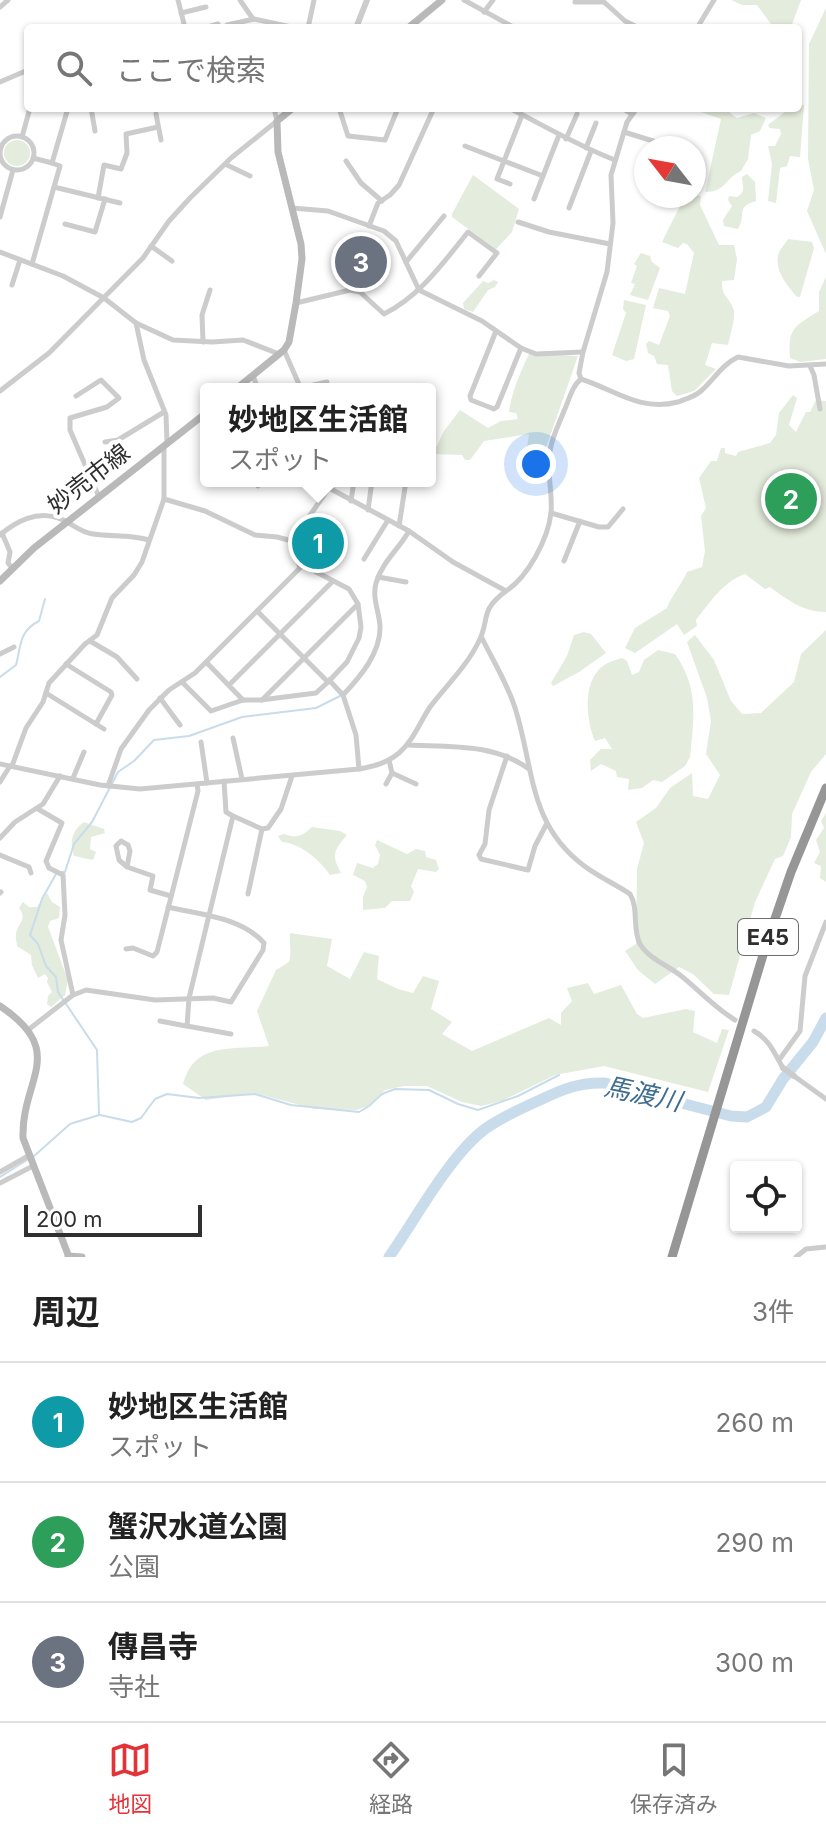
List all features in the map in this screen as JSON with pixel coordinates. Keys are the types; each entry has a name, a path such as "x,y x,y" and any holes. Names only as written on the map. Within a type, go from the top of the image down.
{"highway":[{"name":"E45","path":"672,1257 791,872 826,788"}],"main road":[{"path":"413,24 442,0"},
{"path":"244,383 282,352 289,342 296,303 302,259 278,152 277,121 288,112"},
{"name":"妙売市線","path":"0,581 66,523 200,418"},
{"path":"0,1006 28,1030 36,1048 37,1069 23,1127 28,1156 68,1256 82,1257"}],"street":[{"path":"0,7 8,0"},
{"path":"178,0 184,24"},
{"path":"240,0 254,19"},
{"path":"309,24 314,0"},
{"path":"358,24 367,0"},
{"path":"464,0 507,24"},
{"path":"484,12 493,0"},
{"path":"699,24 714,0"},
{"path":"575,2 604,2 627,24"},
{"path":"181,13 206,7"},
{"path":"232,24 254,19 277,24"},
{"path":"0,82 24,72"},
{"path":"22,137 29,112"},
{"path":"52,163 67,112"},
{"path":"92,112 95,131"},
{"path":"0,391 49,353 104,298 190,198 277,121 275,112"},
{"path":"340,112 348,136 385,140 396,112"},
{"path":"369,226 375,207 399,185 432,112"},
{"path":"516,112 566,139 615,160"},
{"path":"629,112 632,114 615,160 610,189 613,206 602,296 583,352 579,373 581,379 654,406 692,398 730,360 738,357 789,366 826,364"},
{"path":"156,114 161,140"},
{"path":"566,139 577,114"},
{"path":"510,184 497,179 522,115"},
{"path":"569,208 596,123"},
{"path":"65,224 95,232 102,199 104,165 121,169 127,153 126,134 158,127"},
{"path":"624,132 637,136"},
{"path":"534,199 559,135"},
{"path":"22,137 31,143 33,158 24,169 13,170 1,160 0,149 7,140 22,137"},
{"path":"465,146 543,176"},
{"path":"32,264 60,166 33,158"},
{"path":"346,161 361,183 382,201"},
{"path":"225,164 250,176"},
{"path":"0,217 13,170"},
{"path":"54,187 120,203"},
{"path":"291,208 328,211 384,231 396,241 419,290 496,331 521,348 536,354 583,352"},
{"path":"406,262 444,216"},
{"path":"518,222 549,232 610,244"},
{"path":"296,303 350,290 360,292 384,314 401,306 419,290 468,232 497,253 479,276"},
{"path":"151,246 172,261"},
{"path":"0,252 63,276 104,298 136,323 173,340 243,340 282,352 298,383"},
{"path":"12,285 20,260"},
{"path":"203,342 202,315 210,290"},
{"path":"0,782 11,766 49,683 102,627 106,608 112,598 134,575 164,499 164,412 144,360 136,323"},
{"path":"496,331 471,400 494,409 497,407 521,348"},
{"path":"810,366 820,409"},
{"path":"253,376 256,383"},
{"path":"0,764 108,786 140,789 359,769 389,760 408,745 421,721 474,652 488,608 523,576 547,529 551,513 550,450 569,398 581,379"},
{"path":"76,396 101,380 119,398 107,407 70,418 70,430 99,497"},
{"path":"322,383 327,382"},
{"path":"105,442 118,440 164,412"},
{"path":"292,541 329,487"},
{"path":"333,487 351,501 409,531 453,562 506,591"},
{"path":"351,501 353,487"},
{"path":"368,510 371,487"},
{"path":"399,526 405,487"},
{"path":"164,499 205,511 255,535 292,541"},
{"path":"551,513 608,527 623,509"},
{"path":"12,568 8,563 10,552 1,534 17,522 34,517 58,518 87,533 119,537 131,535 149,540"},
{"path":"364,559 388,520"},
{"path":"564,561 580,521"},
{"path":"343,695 363,673 377,645 380,628 374,598 378,577 409,531"},
{"path":"108,786 121,749 142,718 160,698 206,662 300,568 292,541"},
{"path":"182,682 211,711 243,700 316,693 347,662 359,638 358,604 349,589 298,562"},
{"path":"378,577 406,582"},
{"path":"229,685 333,581"},
{"path":"261,700 358,604"},
{"path":"257,611 343,695 356,735 359,769"},
{"path":"481,637 516,708 529,769 546,825 585,867 630,894 634,900 638,940 644,949 679,974 716,1009 735,1020"},
{"path":"90,641 117,657 137,679"},
{"path":"0,654 14,647"},
{"path":"206,662 243,700"},
{"path":"66,664 111,692 96,724"},
{"path":"46,693 104,729"},
{"path":"160,698 180,725"},
{"path":"233,738 242,779"},
{"path":"201,742 207,783"},
{"path":"408,745 474,747 507,756 529,769"},
{"path":"73,778 84,752"},
{"path":"507,756 489,810 485,844 479,855 481,859 528,870 535,846 546,825"},
{"path":"386,784 392,773 389,760"},
{"path":"392,773 416,784"},
{"path":"1,835 15,822 38,809 60,776"},
{"path":"224,781 226,812 262,829 268,828 281,809 292,776"},
{"path":"126,949 130,947 155,955 198,791 197,784"},
{"path":"38,809 62,823 46,861 49,868 63,875 65,915 61,940 73,995"},
{"path":"187,1026 189,998 233,816"},
{"path":"248,894 262,829"},
{"path":"127,867 130,851 128,845 121,841 116,846 119,860 127,867 153,876 150,890 171,896"},
{"path":"0,855 29,867 31,873"},
{"path":"28,1030 73,995 86,990 155,1000 213,998 231,1002 263,950 264,943 254,932 240,924 168,907"},
{"path":"779,1060 800,1031 805,976 826,922"},
{"path":"160,1021 231,1034"},
{"path":"754,1031 763,1036 783,1068 826,1099"},
{"path":"0,1172 28,1156"},
{"path":"0,1183 33,1166"},
{"path":"796,1257 806,1249 826,1247"}],"green space":[{"path":"731,0 801,0 792,24 771,24 757,5 742,5"},
{"path":"826,8 826,254 807,211 814,190 808,159 809,44"},
{"path":"804,105 800,157 790,156 787,166 780,168 776,203 768,201 772,164 768,146 775,146 781,134 780,129 768,125 785,112 802,112"},
{"path":"701,112 731,112 737,118 754,113 766,118 760,131 751,135 748,159 741,171 717,190 706,192 721,119"},
{"path":"17,140 26,144 30,153 26,162 17,166 8,162 4,153 8,144"},
{"path":"747,174 755,182 756,201 743,208 738,229 724,226 723,220 732,206 729,196 737,197 742,193 742,177"},
{"path":"473,175 519,209 512,232 496,249 452,217"},
{"path":"679,208 701,208 719,245 734,245 737,259 734,280 722,281 723,291 734,311 728,345 712,343 705,365 716,369 694,391 677,396 672,391 668,365 657,364 654,356 648,353 646,344 649,341 659,345 670,316 668,311 653,308 659,288 685,294 694,253 687,244 683,243 678,248 662,242"},
{"path":"788,239 812,242 814,248 800,297 786,283 778,268 779,254"},
{"path":"641,253 650,256 660,268 648,300 630,295 635,284 631,283 637,266 634,264"},
{"path":"826,277 826,359 800,362 790,358 790,340 798,325 819,311 819,292"},
{"path":"483,281 488,283 498,282 495,287 488,290 473,312 464,309 463,303"},
{"path":"624,300 646,305 634,359 626,361 612,355 626,313"},
{"path":"529,354 578,356 542,459 531,460 526,453 529,434 484,441 470,460 465,460 462,455 436,454 444,431 460,410 488,428 501,421 518,419 516,413 509,412"},
{"path":"793,395 797,398 789,425 796,432 816,400 826,401 826,612 796,604 770,587 765,589 745,574 718,593 696,620 697,626 684,635 677,624 635,653 625,648 635,628 667,608 687,572 702,567 705,551 701,516 706,508 699,478 711,461 717,461 721,448 725,448 725,453 736,456 738,452 770,443 776,435 779,413"},
{"path":"826,630 826,754 811,772 792,814 791,837 783,856 775,859 755,902 729,995 714,994 693,974 679,967 655,984 638,970 625,951 636,944 637,869 644,843 636,822 656,808 670,788 692,773 693,796 708,799 720,775 706,754 711,721 707,698 687,642 695,635 714,660 731,701 742,714 761,713 794,682 801,654"},
{"path":"584,632 591,634 606,653 553,686 551,683 567,656 574,635"},
{"path":"658,650 675,654 688,679 693,704 690,757 685,766 662,782 653,780 642,788 628,790 629,779 617,777 616,771 601,764 591,771 590,760 601,749 612,749 605,738 595,741 588,712 589,691 596,673 605,665 622,658 627,661 632,675 639,672 644,660"},
{"path":"826,813 826,882 820,878 821,866 814,863 820,852 816,840 824,828 821,821"},
{"path":"84,822 104,829 105,833 91,837 90,849 96,852 93,860 74,856 74,833"},
{"path":"312,827 347,835 335,853 341,873 330,875 309,853 296,845 282,842 278,836 299,836"},
{"path":"377,840 407,854 416,849 425,851 426,857 436,860 439,869 436,872 418,869 411,886 414,892 410,901 392,901 385,908 363,910 367,887 365,881 353,875 357,863 373,868 378,864"},
{"path":"47,893 52,902 60,907 59,918 50,921 48,927 68,980 65,995 51,1007 47,1004 52,992 48,978 45,974 38,978 31,955 17,946 16,937 23,918 19,908 23,902 29,907 37,907"},
{"path":"290,933 332,939 327,966 350,979 364,952 379,956 377,979 398,989 413,993 423,976 439,981 431,1009 452,1022 442,1034 472,1051 549,1018 561,1025 561,1013 572,1001 567,988 588,983 594,994 621,985 637,1014 643,1018 686,1009 695,1011 693,1032 717,1043 722,1029 729,1030 708,1092 604,1066 555,1075 502,1101 481,1106 462,1102 427,1086 385,1090 368,1106 357,1110 315,1109 255,1093 206,1100 183,1084 196,1060 217,1050 269,1046 257,1011 276,970 289,962"}],"waterway":[{"path":"0,677 16,665 22,640 28,629 39,621 45,599"},
{"path":"62,872 65,872 74,844 92,822 118,772 134,761 154,740 189,736 242,717 316,708 340,696"},
{"path":"33,1157 70,1124 99,1115 97,1050 58,992 56,977 46,966 38,944 30,935 42,899 56,874"},
{"name":"馬渡川","path":"389,1257 459,1155 485,1129 505,1117 564,1090 605,1083 731,1116 747,1117 766,1107 783,1079 813,1042 826,1018"},
{"path":"100,1115 132,1122 141,1118 155,1099 167,1094 199,1098 255,1094 291,1105 359,1112 382,1094 395,1089 429,1090 478,1110 518,1096 559,1075"},
{"path":"0,1177 27,1160"}],"place":[{"name":"傳昌寺","path":"361,262"},
{"name":"蟹沢水道公園","path":"791,499"},
{"name":"妙地区生活館","path":"318,543"}]}
